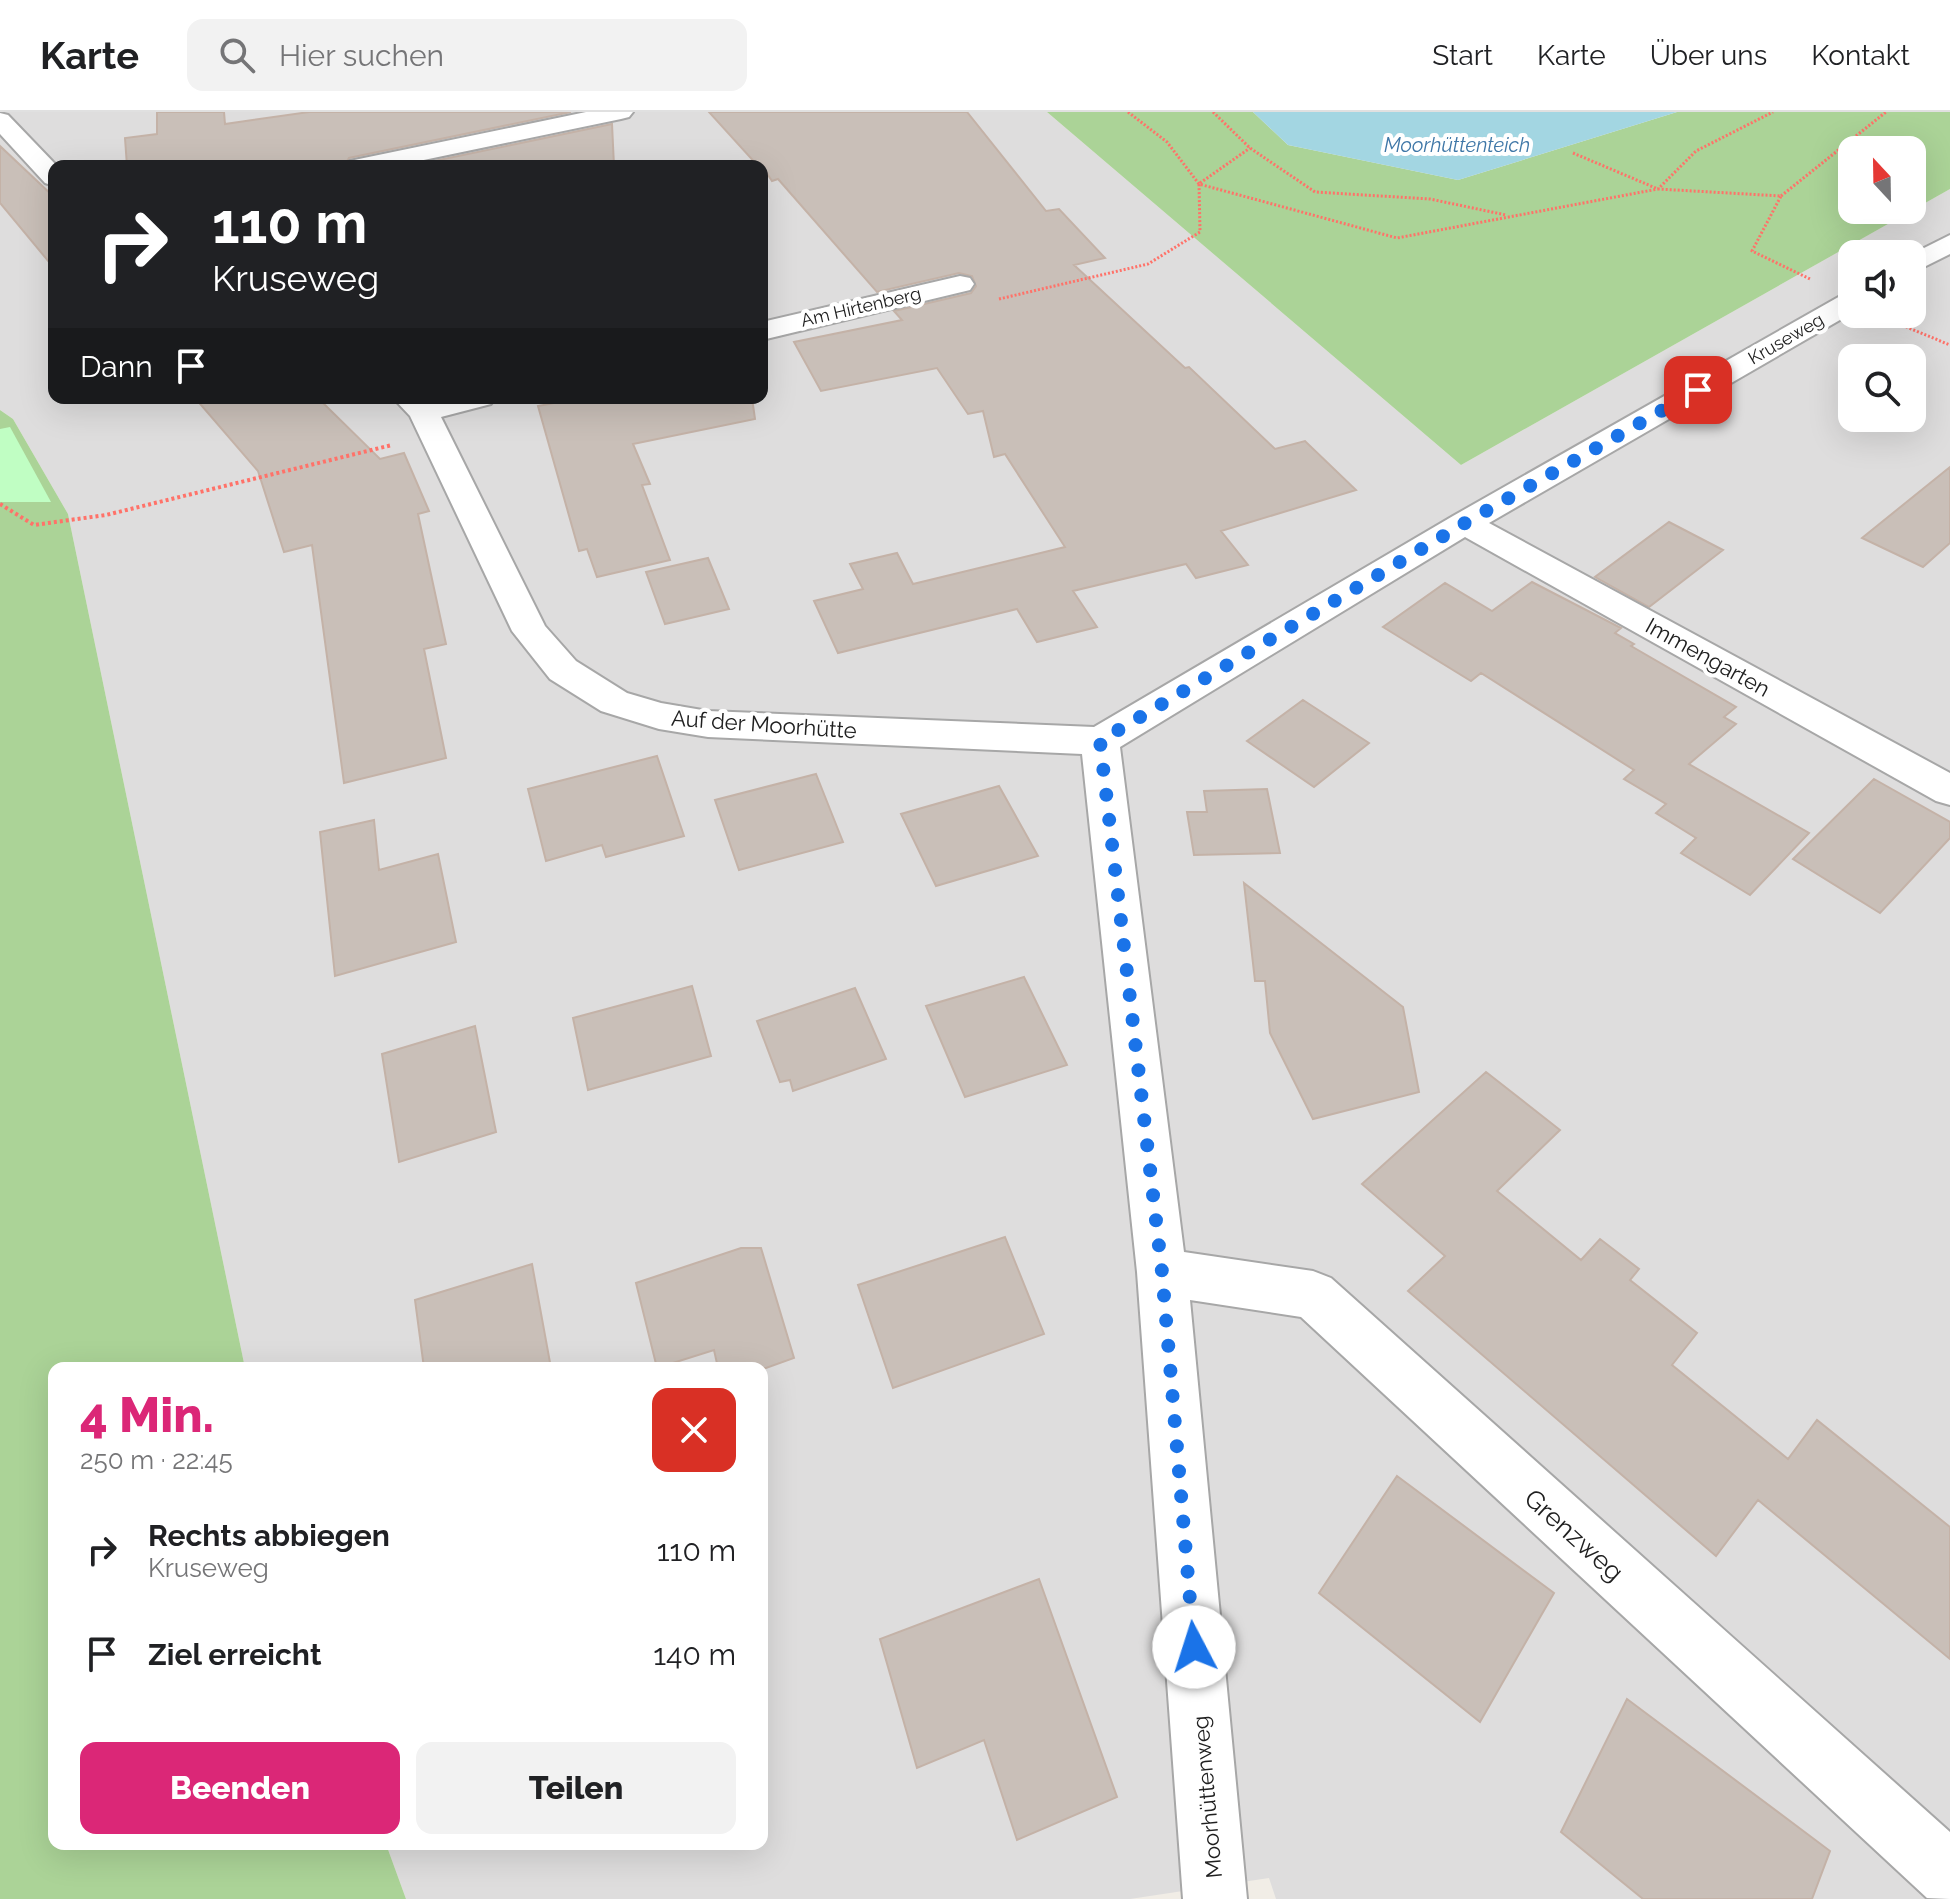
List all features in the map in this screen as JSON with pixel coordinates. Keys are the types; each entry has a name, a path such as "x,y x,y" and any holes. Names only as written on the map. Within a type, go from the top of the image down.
{"street":[{"path":"388,160 621,112"},
{"path":"0,120 48,172"},
{"path":"1926,257 1950,243"},
{"name":"Am Hirtenberg","path":"768,330 960,284"},
{"name":"Kruseweg","path":"1100,741 1465,523 1838,318"},
{"name":"Auf der Moorhütte","path":"415,405 530,631 563,670 614,702 659,716 708,724 1100,741"},
{"name":"Immengarten","path":"1465,523 1950,791"},
{"name":"Moorhüttenweg","path":"1100,741 1162,1272 1215,1899"},
{"name":"Grenzweg","path":"1162,1272 1313,1295 1950,1875"}],"path":[{"path":"960,284 996,300 1148,264 1200,232 1199,184 1167,142 1128,112"},
{"path":"1213,112 1250,148 1315,192 1430,199 1511,216"},
{"path":"1658,189 1696,151 1773,112"},
{"path":"1838,293 1752,251 1781,196 1886,112"},
{"path":"1199,184 1250,148"},
{"path":"1573,153 1658,189"},
{"path":"1199,184 1397,238 1658,189 1781,196"},
{"path":"1910,328 1950,345"},
{"path":"0,504 34,525 106,515 394,445 415,405"}],"shaded area":[{"path":"0,112 1047,112 1461,465 1838,252 1838,328 1926,328 1926,240 1860,240 1888,224 1926,224 1926,203 1950,189 1950,1899 1276,1899 1269,1878 1130,1899 406,1899 388,1850 768,1850 768,1362 244,1362 68,514 13,419 0,410"}],"green space":[{"path":"1047,112 1253,112 1288,145 1458,180 1677,112 1950,112 1950,189 1926,203 1926,136 1838,136 1838,224 1888,224 1860,240 1838,240 1838,252 1461,465"},
{"path":"0,410 13,419 68,514 244,1362 48,1362 48,1850 388,1850 406,1899 0,1899"},
{"path":"10,427 51,502 0,502 0,429"}],"water":[{"name":"Moorhüttenteich","path":"1253,112 1677,112 1458,180 1288,145"}],"building":[{"path":"157,112 224,112 225,124 309,112 571,112 348,160 127,160 125,138 157,134"},
{"path":"709,112 967,112 1046,211 1059,209 1105,258 1074,265 1185,368 1189,367 1275,449 1305,441 1356,490 1221,531 1248,565 1196,578 1186,564 1073,591 1097,627 1037,642 1017,609 838,653 814,601 863,589 850,564 897,553 913,584 1065,547 1005,454 994,457 983,411 968,414 937,368 821,391 794,342 902,320 894,311 971,293 976,286 972,276 959,273 877,292 778,179 772,181 768,175 768,160 753,160"},
{"path":"612,124 614,160 439,160"},
{"path":"0,146 48,191 48,261 0,203"},
{"path":"200,404 324,404 380,459 404,453 429,511 418,514 446,644 424,649 446,758 344,783 312,545 284,552 258,471"},
{"path":"753,404 755,419 633,444 650,484 642,485 670,560 597,577 587,549 579,551 538,406"},
{"path":"1950,467 1950,543 1923,567 1862,538"},
{"path":"1669,522 1723,550 1649,607 1595,577"},
{"path":"708,558 729,609 665,624 646,572"},
{"path":"1532,582 1621,628 1615,633 1634,644 1631,646 1736,707 1724,717 1736,724 1689,764 1809,833 1750,895 1681,853 1696,838 1656,813 1666,804 1624,779 1634,770 1481,673 1471,681 1383,627 1445,583 1492,611"},
{"path":"1303,700 1369,743 1314,787 1247,741"},
{"path":"657,756 684,836 606,857 602,845 546,861 528,789"},
{"path":"816,774 843,842 739,870 715,800"},
{"path":"1874,779 1950,822 1950,838 1880,913 1793,859"},
{"path":"999,786 1038,856 936,886 901,814"},
{"path":"1267,789 1280,853 1194,855 1187,812 1207,812 1204,791"},
{"path":"374,820 379,870 438,854 456,942 335,976 320,832"},
{"path":"1244,883 1403,1007 1419,1092 1313,1119 1270,1033 1265,981 1255,981"},
{"path":"1024,977 1067,1065 965,1097 926,1006"},
{"path":"692,986 711,1056 588,1090 573,1018"},
{"path":"855,988 886,1059 793,1091 790,1080 780,1082 757,1021"},
{"path":"475,1026 496,1132 399,1162 382,1054"},
{"path":"1486,1072 1560,1130 1497,1191 1581,1260 1600,1239 1639,1269 1630,1280 1697,1333 1672,1365 1788,1459 1817,1420 1950,1527 1950,1659 1758,1500 1716,1556 1408,1291 1445,1256 1362,1184"},
{"path":"1005,1237 1044,1334 893,1388 858,1285"},
{"path":"741,1248 761,1248 794,1358 768,1367 768,1362 717,1362 714,1350 676,1362 656,1362 636,1283"},
{"path":"532,1264 550,1362 423,1362 415,1300"},
{"path":"1397,1476 1554,1593 1480,1722 1319,1593"},
{"path":"1039,1579 1117,1797 1017,1840 984,1740 917,1768 880,1639"},
{"path":"1627,1699 1830,1851 1812,1899 1643,1899 1561,1832"}],"route":[{"path":"1194,1647 1162,1272 1100,741 1465,523 1698,390"}]}
